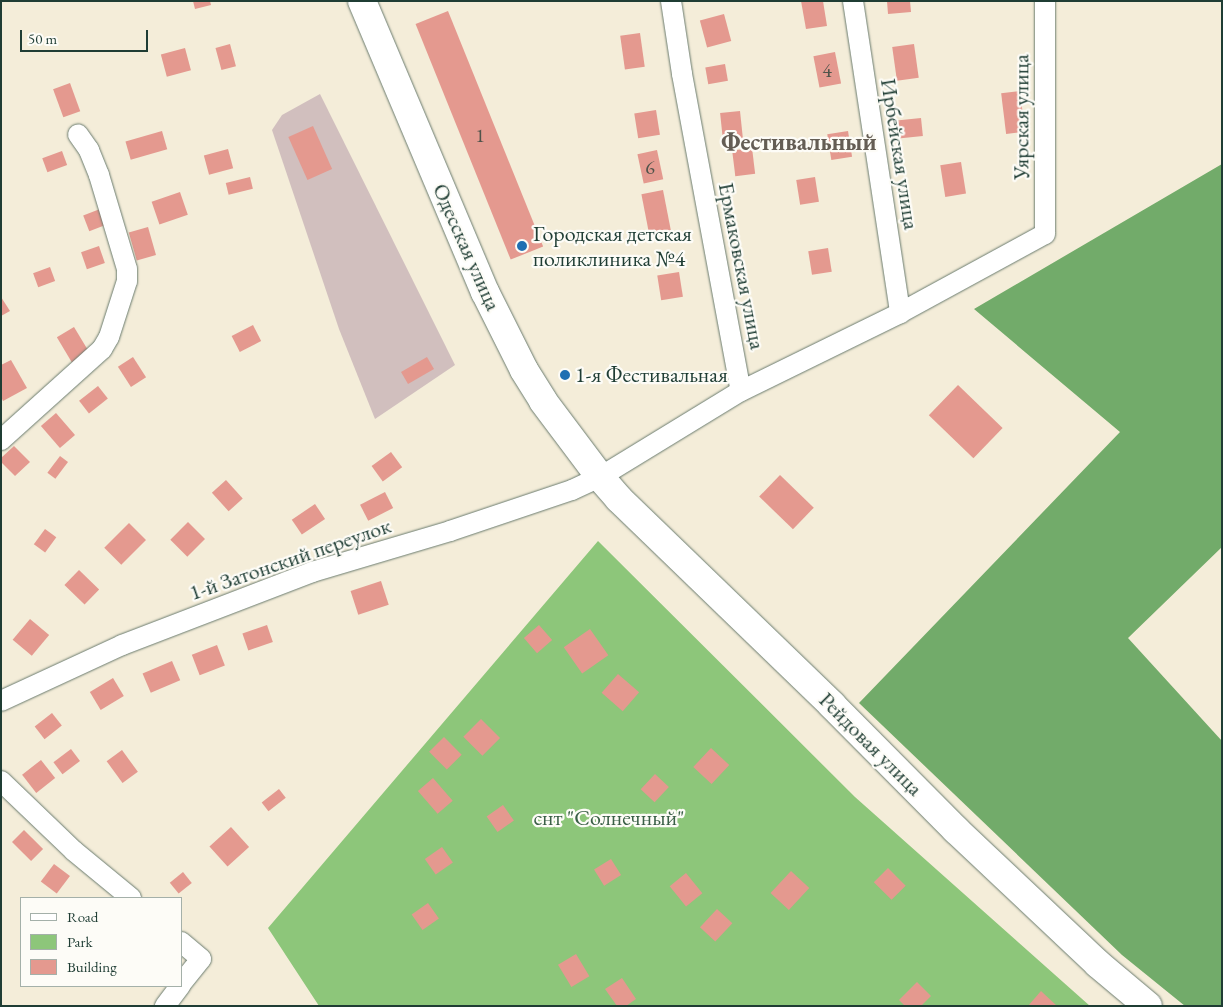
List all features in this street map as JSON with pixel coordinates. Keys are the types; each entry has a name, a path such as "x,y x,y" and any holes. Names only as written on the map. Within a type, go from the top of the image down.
{"main road":[{"name":"Одесская улица","path":"362,1 485,292 524,370 543,401 600,476"},
{"name":"Рейдовая улица","path":"600,476 619,499 832,705 956,830 1098,964 1148,1006"}],"street":[{"name":"Ермаковская улица","path":"671,1 741,391"},
{"name":"Ирбейская улица","path":"853,1 900,313"},
{"name":"Уярская улица","path":"1045,1 1045,234"},
{"path":"1,440 102,349 109,337 127,281 127,269 99,175 89,150 78,134"},
{"name":"1-й Затонский переулок","path":"1,701 122,645 312,572 450,531 572,490 600,476 741,391 900,313 1045,234"},
{"path":"1,781 74,851 131,897"},
{"path":"182,943 200,959 182,984"},
{"path":"165,1006 179,987"}],"shaded area":[{"path":"320,94 455,365 375,419 339,329 272,130 282,115"}],"green space":[{"path":"1222,164 1222,547 1128,638 1222,741 1222,1006 1185,1006 1122,955 859,703 1120,432 974,309"},
{"name":"снт \"Солнечный\"","path":"598,541 855,797 1090,1006 319,1006 268,928"}],"building":[{"path":"193,1 210,1 211,5 195,9"},
{"path":"801,1 823,1 827,26 806,29"},
{"path":"887,1 910,1 911,12 888,14"},
{"path":"448,11 543,247 511,260 416,24"},
{"path":"724,14 731,41 707,48 700,20"},
{"path":"640,33 645,67 625,69 620,36"},
{"path":"230,44 236,66 221,70 216,48"},
{"path":"914,44 919,78 897,81 892,47"},
{"path":"185,48 191,70 167,77 161,54"},
{"path":"835,52 841,83 820,88 813,56"},
{"path":"725,64 728,81 708,84 705,67"},
{"path":"70,83 80,111 63,117 53,89"},
{"path":"1020,91 1025,132 1006,134 1001,93"},
{"path":"656,110 660,135 638,138 634,113"},
{"path":"740,111 743,138 723,140 720,113"},
{"path":"921,118 923,136 896,139 894,121"},
{"path":"313,126 332,169 307,180 288,137"},
{"path":"162,131 167,149 131,160 125,141"},
{"path":"848,131 852,157 831,160 827,134"},
{"path":"752,148 755,174 735,176 732,150"},
{"path":"228,149 233,168 209,175 204,155"},
{"path":"657,150 663,179 644,184 637,154"},
{"path":"62,151 67,165 47,172 42,158"},
{"path":"961,162 966,194 945,197 940,165"},
{"path":"250,177 253,189 229,195 226,183"},
{"path":"815,177 819,202 800,205 796,180"},
{"path":"663,190 671,232 650,236 641,194"},
{"path":"180,192 188,215 159,224 152,202"},
{"path":"100,209 106,225 89,231 83,215"},
{"path":"148,227 156,255 137,260 129,233"},
{"path":"99,246 105,263 87,269 81,252"},
{"path":"828,248 832,272 812,275 808,251"},
{"path":"50,267 55,281 38,287 33,273"},
{"path":"679,272 683,297 661,300 657,275"},
{"path":"1,297 10,311 1,316"},
{"path":"253,325 261,341 240,352 232,336"},
{"path":"74,327 89,352 72,362 57,337"},
{"path":"133,357 146,377 131,387 118,367"},
{"path":"427,357 434,369 408,384 401,372"},
{"path":"11,360 27,388 3,401 1,397 1,365"},
{"path":"958,385 1003,428 973,458 929,415"},
{"path":"98,386 108,399 89,413 79,401"},
{"path":"56,413 75,435 60,448 41,426"},
{"path":"14,446 30,462 15,476 1,462 1,458"},
{"path":"391,452 402,467 383,481 372,466"},
{"path":"60,456 68,462 55,479 47,473"},
{"path":"780,475 814,508 793,529 759,497"},
{"path":"226,480 243,499 229,511 212,493"},
{"path":"385,492 393,508 368,521 360,505"},
{"path":"315,504 325,519 302,535 292,520"},
{"path":"188,522 205,539 187,557 170,540"},
{"path":"129,523 146,540 121,565 104,548"},
{"path":"45,529 56,537 45,553 34,544"},
{"path":"79,570 99,589 85,605 64,585"},
{"path":"381,581 389,605 358,615 351,591"},
{"path":"30,619 49,635 32,656 13,640"},
{"path":"267,625 273,642 248,650 242,633"},
{"path":"539,625 552,640 537,653 524,638"},
{"path":"590,629 608,655 582,674 564,647"},
{"path":"217,645 225,666 200,675 192,655"},
{"path":"172,661 180,680 151,693 143,674"},
{"path":"618,674 639,692 623,711 602,693"},
{"path":"113,678 124,696 101,710 90,692"},
{"path":"52,713 62,726 45,739 35,727"},
{"path":"481,719 500,738 482,756 463,737"},
{"path":"444,737 462,755 447,770 429,752"},
{"path":"711,748 729,765 712,784 693,767"},
{"path":"71,749 80,761 62,774 53,762"},
{"path":"122,750 138,772 122,783 107,761"},
{"path":"41,760 55,778 36,793 22,775"},
{"path":"655,774 669,787 655,802 641,789"},
{"path":"433,778 453,801 438,814 418,791"},
{"path":"279,789 286,798 268,811 262,803"},
{"path":"503,805 514,821 498,832 487,816"},
{"path":"231,827 249,847 228,866 209,846"},
{"path":"24,830 43,849 31,861 12,842"},
{"path":"442,847 453,863 436,875 425,859"},
{"path":"611,859 621,875 604,886 594,870"},
{"path":"54,864 70,876 57,894 41,882"},
{"path":"888,868 906,886 892,900 874,882"},
{"path":"791,871 809,888 789,910 771,893"},
{"path":"183,872 192,883 179,894 170,883"},
{"path":"686,873 702,893 686,906 670,886"},
{"path":"428,903 439,919 423,930 412,914"},
{"path":"717,909 732,923 715,942 700,927"},
{"path":"576,954 589,976 571,987 558,965"},
{"path":"622,978 636,999 626,1006 617,1006 605,989"},
{"path":"917,982 931,996 921,1006 905,1006 899,1000"},
{"path":"1041,991 1057,1006 1028,1006"}],"place":[{"name":"Городская детская поликлиника №4","path":"522,246"},
{"name":"1-я Фестивальная","path":"565,375"}],"district":[{"name":"Фестивальный","path":"799,142"}]}
